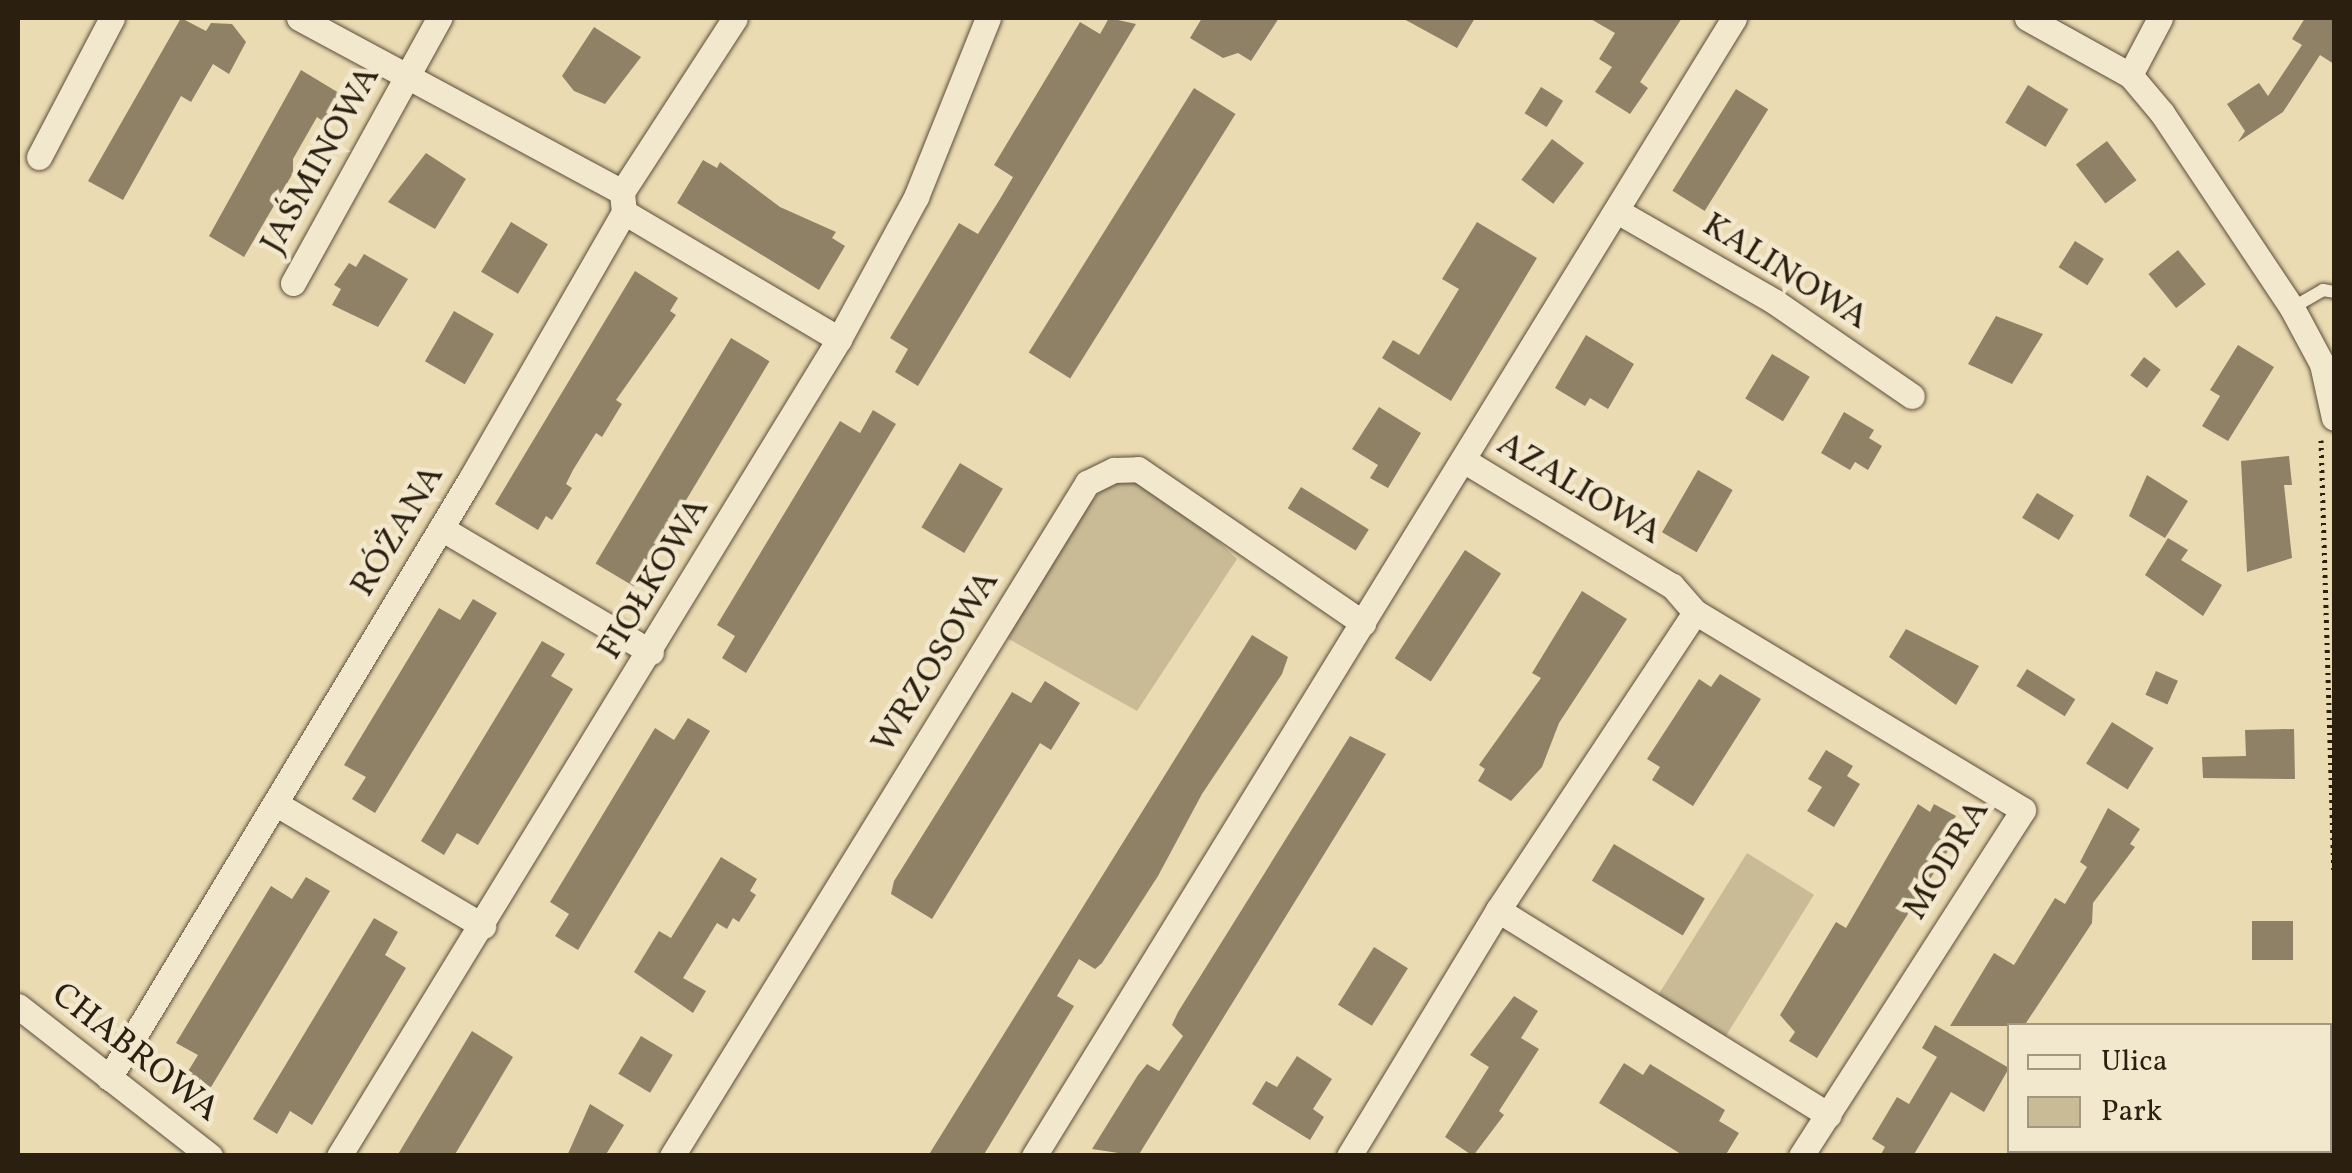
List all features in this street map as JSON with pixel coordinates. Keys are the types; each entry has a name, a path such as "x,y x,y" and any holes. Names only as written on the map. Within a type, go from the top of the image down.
{"street":[{"path":"39,157 112,18"},
{"path":"299,18 623,202 839,339"},
{"name":"JAŚMINOWA","path":"293,283 439,18"},
{"name":"RÓŻANA","path":"110,1078 442,528 623,202 736,18"},
{"name":"FIOŁKOWA","path":"339,1156 484,926 839,339 916,197 988,18"},
{"path":"1465,461 1734,18"},
{"path":"2027,18 2130,76 2292,308 2322,364 2327,424"},
{"path":"2130,76 2160,18"},
{"name":"KALINOWA","path":"1617,211 1775,302 1912,396"},
{"name":"AZALIOWA","path":"1034,1156 1465,461 1672,586 1695,612"},
{"name":"WRZOSOWA","path":"672,1156 1087,484 1114,470 1138,469 1362,623"},
{"path":"442,528 651,652"},
{"path":"1349,1156 1498,910 1695,612"},
{"name":"MODRA","path":"1695,612 2023,810 1801,1156"},
{"path":"276,803 484,926"},
{"path":"1498,910 1830,1115"},
{"name":"CHABROWA","path":"18,1006 210,1156"}],"lane":[{"path":"2292,308 2334,292"}],"path":[{"path":"2327,424 2334,871"}],"green space":[{"path":"1135,478 1180,505 1237,559 1137,711 1007,638 1085,509 1106,485"},
{"path":"1747,853 1814,895 1725,1036 1659,995"}],"building":[{"path":"181,18 206,31 211,23 232,24 246,42 229,74 213,64 191,102 181,96 123,200 88,181"},
{"path":"1109,18 1136,24 918,386 895,372 908,349 890,338 959,223 978,234 1000,199 1013,177 994,165 1080,22 1100,34"},
{"path":"1202,18 1279,18 1251,61 1238,53 1223,58 1190,38"},
{"path":"1402,18 1475,18 1457,48"},
{"path":"1589,18 1682,18 1640,82 1648,88 1630,114 1595,92 1612,67 1599,59 1615,33"},
{"path":"2305,18 2334,18 2334,64 2320,55 2283,112 2238,142 2245,131 2227,104 2259,83 2268,96 2302,45 2292,39"},
{"path":"594,27 641,57 605,104 574,91 562,76"},
{"path":"301,70 344,96 327,124 317,117 293,159 293,173 244,257 209,236"},
{"path":"2028,85 2068,109 2046,147 2005,123"},
{"path":"1541,87 1563,101 1547,127 1525,113"},
{"path":"1194,88 1236,114 1070,379 1029,353"},
{"path":"1736,89 1768,109 1705,211 1672,191"},
{"path":"1552,139 1584,163 1553,204 1521,180"},
{"path":"2107,141 2136,180 2105,204 2076,164"},
{"path":"426,153 466,179 435,229 388,202"},
{"path":"703,160 717,168 720,162 780,207 836,232 832,238 845,246 819,290 677,203"},
{"path":"511,222 548,244 518,294 481,272"},
{"path":"1477,222 1537,258 1451,401 1382,358 1393,340 1419,355 1459,289 1442,279"},
{"path":"2075,241 2104,259 2087,285 2059,267"},
{"path":"2178,250 2206,284 2176,308 2148,274"},
{"path":"364,254 408,279 378,327 332,305 341,289 334,285 349,263 356,267"},
{"path":"635,271 678,298 670,311 676,315 616,400 622,404 602,437 596,433 573,470 566,484 572,488 552,520 546,516 538,530 495,504"},
{"path":"454,311 494,334 465,384 425,361"},
{"path":"1996,316 2043,334 2012,384 1968,364"},
{"path":"1586,335 1634,364 1608,409 1590,398 1585,406 1555,388"},
{"path":"731,338 770,361 634,587 596,563"},
{"path":"2238,345 2274,367 2228,441 2202,426 2220,396 2210,390"},
{"path":"1772,354 1810,377 1783,421 1745,399"},
{"path":"2144,357 2161,370 2147,388 2130,375"},
{"path":"1379,407 1421,433 1388,488 1370,478 1378,465 1352,449"},
{"path":"873,410 896,424 746,673 722,658 735,636 717,625 840,421 860,433"},
{"path":"1844,412 1874,430 1869,438 1882,446 1868,470 1855,462 1850,470 1821,453"},
{"path":"2289,456 2292,485 2284,485 2292,558 2247,572 2241,461"},
{"path":"960,463 1003,489 964,553 921,527"},
{"path":"1698,470 1733,490 1697,552 1662,532"},
{"path":"2147,475 2188,501 2165,538 2129,516"},
{"path":"1301,487 1369,529 1356,551 1288,508"},
{"path":"2037,493 2074,515 2059,540 2022,518"},
{"path":"2168,538 2188,550 2181,560 2222,585 2203,616 2145,575"},
{"path":"1465,550 1501,573 1431,682 1395,658"},
{"path":"1582,591 1627,619 1559,723 1542,767 1511,801 1478,781 1485,769 1479,765 1541,678 1532,673"},
{"path":"473,599 497,613 375,813 352,799 366,777 344,765 439,608 460,620"},
{"path":"1906,629 1979,666 1956,705 1889,657"},
{"path":"1252,635 1288,657 1282,674 1202,794 1158,876 1102,963 1095,969 1079,959 1057,996 1074,1006 983,1156 928,1156"},
{"path":"542,641 565,654 551,676 573,689 478,845 457,833 444,855 421,841"},
{"path":"2027,669 2075,699 2065,716 2016,686"},
{"path":"2156,671 2178,681 2167,705 2145,695"},
{"path":"1720,674 1761,699 1693,806 1652,780 1660,767 1647,759 1699,679 1711,687"},
{"path":"1045,681 1080,703 1051,750 1040,743 932,919 891,894 894,881 1012,692 1031,703"},
{"path":"688,718 710,731 578,950 555,936 569,914 550,902 655,728 674,740"},
{"path":"2112,722 2154,748 2128,790 2086,764"},
{"path":"2294,729 2295,779 2203,778 2202,757 2246,756 2245,730"},
{"path":"1350,736 1386,754 1138,1156 1092,1149 1138,1075 1147,1064 1159,1071 1183,1036 1172,1025 1178,1012"},
{"path":"1826,750 1853,766 1847,776 1860,784 1834,827 1807,811 1822,787 1808,779"},
{"path":"1918,804 1930,812 1934,804 1956,816 1951,824 1961,830 1817,1058 1789,1041 1795,1032 1780,1015 1836,922 1846,928"},
{"path":"2108,808 2140,829 2130,844 2135,847 2093,903 2092,923 2026,1023 1950,1026 1994,953 2014,965 2055,898 2065,904 2087,867 2080,862"},
{"path":"1614,844 1705,899 1683,935 1592,881"},
{"path":"721,857 757,879 750,891 756,895 739,922 733,918 727,929 717,923 683,978 706,991 693,1013 634,972 659,931 671,938"},
{"path":"306,877 330,891 208,1092 184,1078 198,1055 176,1043 271,886 292,899"},
{"path":"374,918 398,932 385,955 406,968 312,1125 290,1111 277,1134 253,1119"},
{"path":"2252,921 2293,921 2293,960 2252,960"},
{"path":"1374,947 1408,968 1372,1026 1338,1005"},
{"path":"1514,996 1538,1011 1521,1038 1539,1049 1499,1111 1504,1115 1473,1156 1445,1137 1489,1067 1470,1055"},
{"path":"1935,1025 2007,1067 2007,1072 1984,1112 1951,1092 1913,1156 1880,1156 1885,1147 1872,1139 1897,1097 1909,1104 1937,1057 1922,1048"},
{"path":"472,1031 513,1057 454,1156 397,1156"},
{"path":"641,1036 673,1055 650,1093 618,1074"},
{"path":"1297,1056 1332,1079 1313,1109 1324,1117 1310,1140 1252,1104 1266,1081 1277,1087"},
{"path":"1624,1063 1643,1075 1650,1064 1725,1110 1719,1121 1739,1133 1725,1156 1684,1156 1599,1103"},
{"path":"590,1104 624,1125 605,1156 567,1156"}]}
